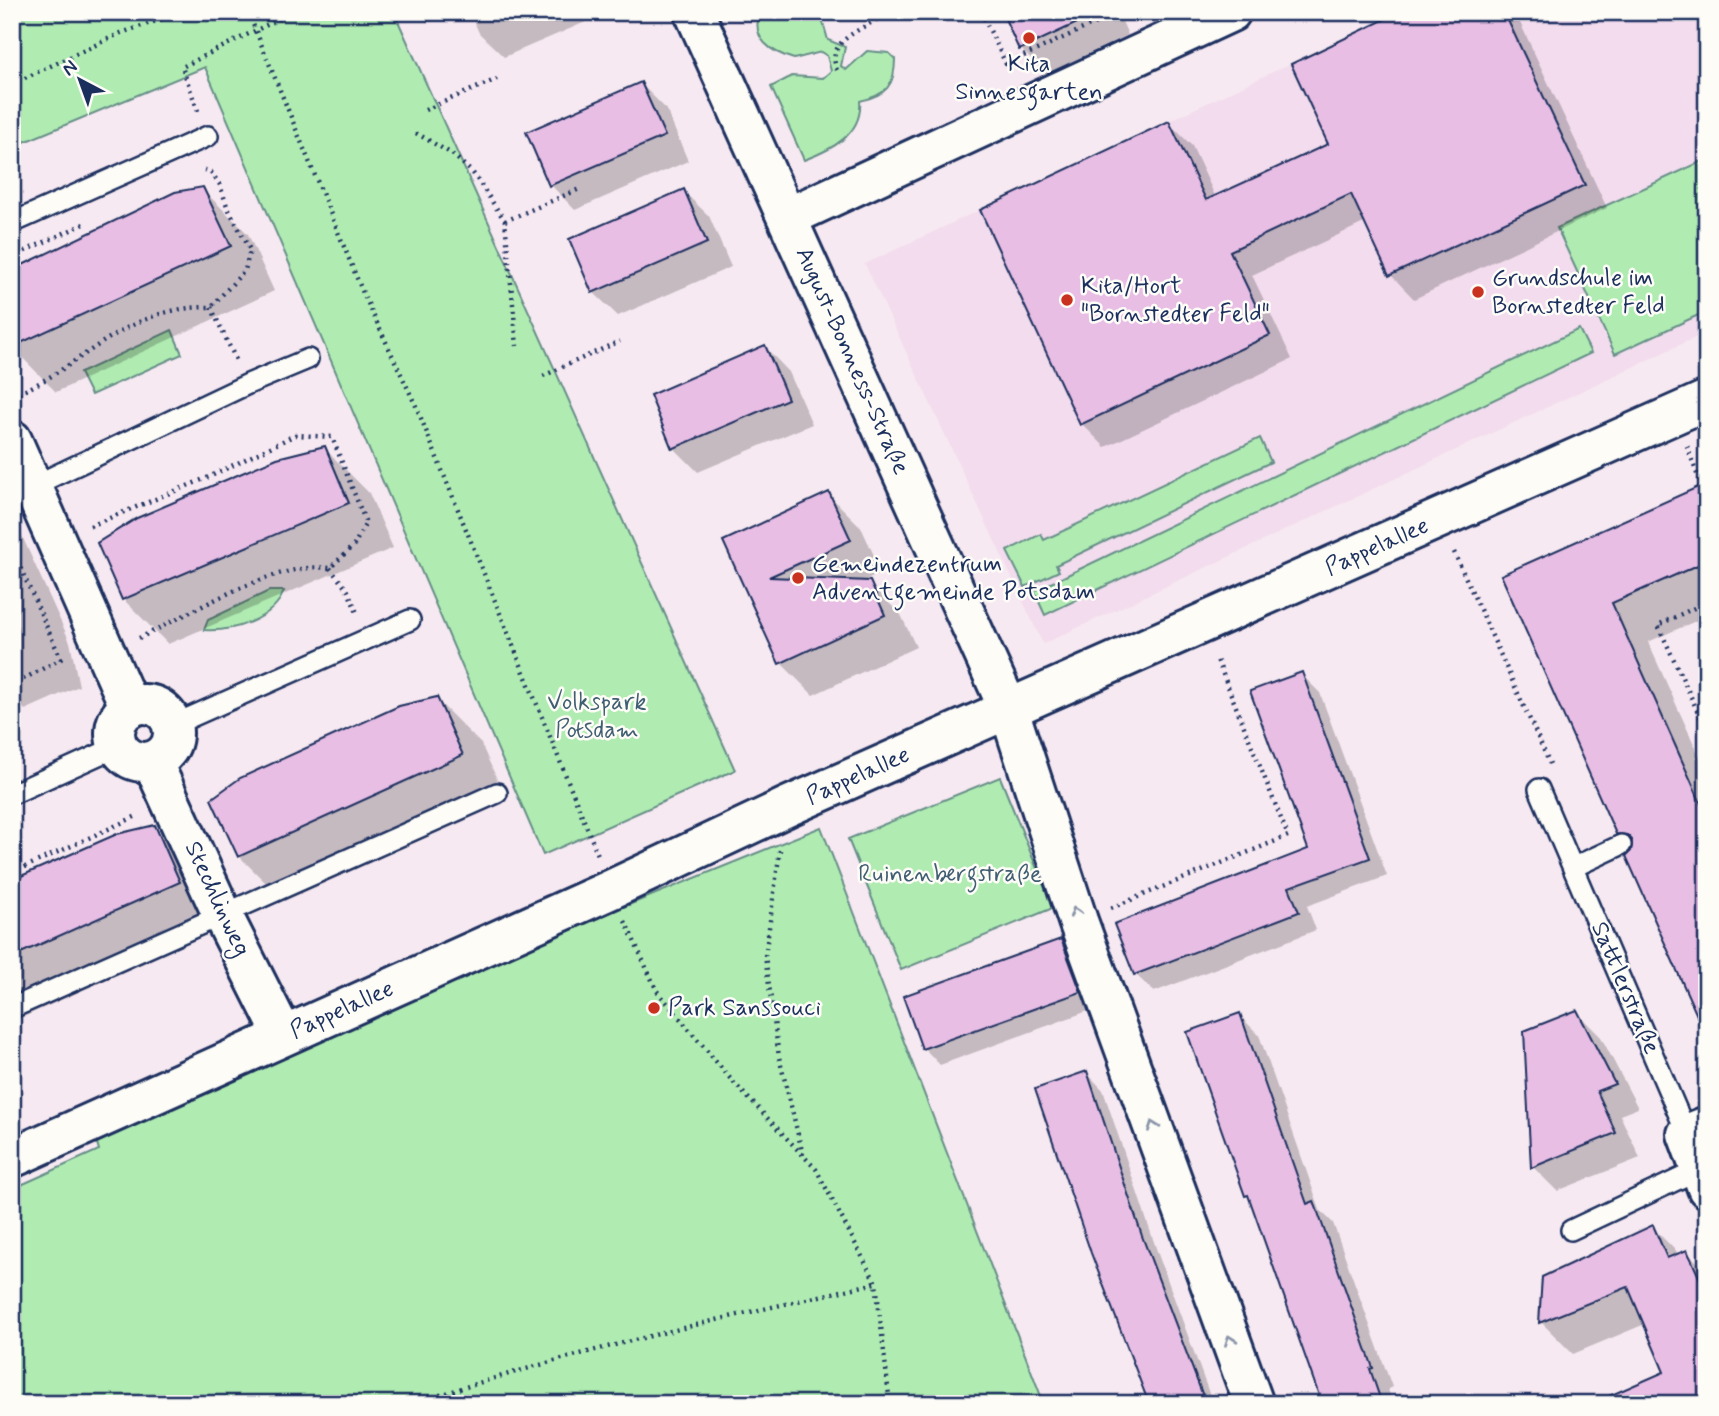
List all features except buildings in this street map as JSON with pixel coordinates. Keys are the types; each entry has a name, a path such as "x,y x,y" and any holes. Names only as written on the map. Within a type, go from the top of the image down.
{"street":[{"name":"August-Bonness-Straße","path":"694,12 1009,710"},
{"path":"788,217 1231,12"},
{"name":"Pappelallee","path":"12,1158 612,889 789,806 1707,400"},
{"path":"12,440 130,708"},
{"path":"147,704 163,710 173,725 173,740 165,753 135,753 115,732 120,718 130,708 147,704"},
{"path":"1009,710 1078,921 1254,1404"},
{"name":"Stechlinweg","path":"135,753 171,800 222,914 283,1035"}],"lane":[{"path":"12,223 208,136"},
{"path":"33,486 248,384 308,359"},
{"path":"173,725 410,620"},
{"path":"12,794 135,753"},
{"name":"Sattlerstraße","path":"1539,789 1700,1155"},
{"path":"12,1008 497,793"},
{"path":"1574,867 1621,845"},
{"path":"1571,1230 1700,1155"}],"path":[{"path":"12,84 121,33 183,12"},
{"path":"248,12 363,293 416,406 612,889 657,991 734,1083 816,1169 876,1283 890,1404"},
{"path":"208,136 182,67 293,12"},
{"path":"836,70 834,63 838,48 848,34 878,20 887,12"},
{"path":"981,12 1006,64 1120,12"},
{"path":"425,110 497,79"},
{"path":"416,133 463,164 505,221 517,346"},
{"path":"12,396 38,385 113,333 184,307 211,307 245,270 250,250 227,206 220,185 211,172 198,168"},
{"path":"505,221 582,188"},
{"path":"12,257 92,219"},
{"path":"211,307 248,384"},
{"path":"543,376 620,341"},
{"path":"58,543 209,477 295,435 332,437 366,523 354,545 330,568"},
{"path":"1439,519 1556,778 1539,789"},
{"path":"12,549 61,659"},
{"path":"12,685 61,659 86,663 224,596 285,572 312,566 330,568 348,591 367,639"},
{"path":"1707,603 1658,625 1707,732"},
{"path":"1078,921 1288,836 1202,625"},
{"path":"12,873 171,800"},
{"path":"789,806 765,956 779,1057 804,1156"},
{"path":"414,1404 478,1382 682,1328 876,1283"}],"shaded area":[{"name":"Grundschule im Bornstedter Feld","path":"1400,12 1707,12 1707,332 1043,644 865,264"}],"green space":[{"name":"Volkspark Potsdam","path":"12,12 394,12 735,770 543,855 205,67 12,147"},
{"path":"760,12 820,12 828,40 845,47 841,66 846,70 867,51 889,53 895,59 891,83 876,96 860,101 860,113 851,132 834,146 804,160 771,87 792,76 823,78 831,71 827,56 821,52 794,59 770,48 760,37 758,30"},
{"path":"1707,159 1707,311 1615,354 1557,228"},
{"path":"1579,329 1591,353 1045,615 1034,591"},
{"path":"172,330 182,354 91,395 80,373"},
{"path":"1260,438 1271,462 1056,565 1059,571 1025,587 1007,551 1041,534 1044,540"},
{"path":"269,591 284,591 279,601 261,617 227,629 204,630 208,620"},
{"name":"Ruinenbergstraße","path":"1000,777 1053,908 901,970 848,839"},
{"name":"Park Sanssouci","path":"821,827 1044,1404 12,1404 12,1189 99,1150 91,1123"}],"place":[{"name":"Kita Sinnesgarten","path":"1029,38"},
{"name":"Grundschule im Bornstedter Feld","path":"1478,292"},
{"name":"Kita/Hort \"Bornstedter Feld\"","path":"1067,300"},
{"name":"Gemeindezentrum Adventgemeinde Potsdam","path":"798,578"},
{"name":"Park Sanssouci","path":"654,1008"}]}
